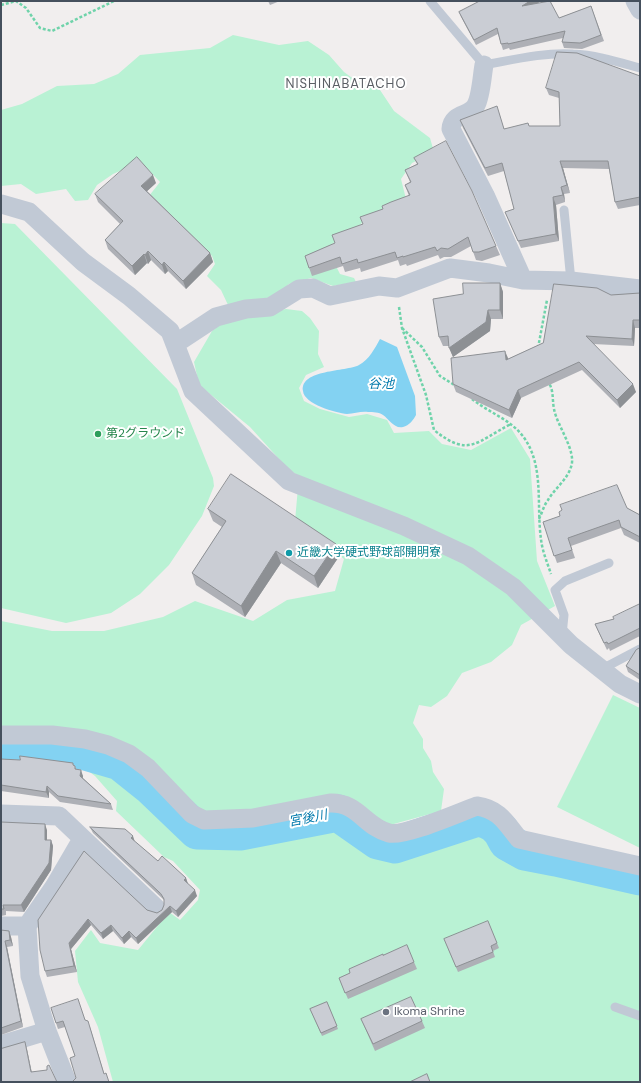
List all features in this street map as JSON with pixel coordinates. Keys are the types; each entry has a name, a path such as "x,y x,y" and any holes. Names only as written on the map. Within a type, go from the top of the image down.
{"street":[{"path":"635,1 640,10"},
{"path":"484,65 476,105 471,112 458,116 451,124 451,129 485,195 523,280"},
{"path":"1,204 30,212 82,262 129,296 170,331 193,391 289,482 404,526 468,556 513,587 562,636 620,684 640,694"},
{"path":"175,344 216,317 246,309 270,307 299,289 313,288 330,296 368,287 398,287 450,268 489,273 523,280 571,282 640,289"},
{"path":"1,736 52,735 85,739 108,745 129,754 148,768 192,814 204,820 253,818 330,803 341,803 349,806 390,834 403,832 477,806 487,807 498,813 507,821 519,839 640,866"},
{"path":"1,814 59,816 156,908"},
{"path":"67,1082 47,1032 30,976 27,926 54,887 82,839"},
{"path":"1,926 27,926"},
{"path":"1,1045 47,1032"}],"lane":[{"path":"430,1 484,65 535,57 573,54 604,59 640,68"},
{"path":"564,210 571,282"},
{"path":"562,636 564,615 555,590 565,581 609,563"},
{"path":"602,669 640,649"},
{"path":"614,1007 640,1016"}],"path":[{"path":"1,5 16,1 26,8 40,28 52,31 114,1"},
{"path":"537,356 547,303 548,281"},
{"path":"398,287 402,328 426,395 434,430 457,445 471,446 511,424"},
{"path":"402,328 422,347 440,376 458,388"},
{"path":"539,520 548,500 563,482 572,466 571,451 554,409 554,391 547,380"},
{"path":"470,397 511,424 522,435 531,453 538,475 541,540 555,590"}],"green space":[{"path":"233,35 279,45 308,41 329,55 344,72 362,85 380,90 394,111 430,138 434,152 412,163 401,179 406,199 366,217 358,228 332,244 333,260 340,274 354,278 356,282 333,286 311,278 289,284 276,296 261,301 228,305 221,290 207,276 215,264 212,256 149,196 160,182 141,162 113,174 97,185 88,200 75,201 66,189 36,194 21,184 1,186 1,110 22,104 57,86 94,84 118,74 140,55 210,48"},
{"name":"第2グラウンド","path":"1,223 15,224 177,389 213,478 214,486 202,516 169,565 140,594 111,613 66,623 1,608"},
{"path":"286,309 302,311 310,318 319,331 318,354 324,367 306,375 299,388 304,401 320,409 349,417 367,414 387,420 394,433 429,431 442,444 471,450 511,428 530,459 537,561 555,606 521,625 512,645 491,662 462,673 447,696 431,707 419,705 413,723 423,739 423,748 431,761 433,772 444,789 441,811 390,825 377,818 359,803 242,812 198,811 136,750 1,729 1,621 52,631 104,631 163,617 195,601 253,621 287,600 335,591 344,559 295,521 299,476 289,470 250,427 199,385 194,362 212,331 225,321"},
{"path":"613,695 640,708 640,848 557,807"},
{"path":"83,757 108,762 148,788 177,821 195,835 238,836 330,819 340,819 370,841 388,849 421,842 462,826 481,821 490,824 503,845 519,855 607,873 640,882 640,1082 113,1082 98,1027 78,982 75,951 91,930 100,943 138,950 169,912 180,920 198,900 200,890 173,861 164,857 116,811 117,801 95,776 79,764"}],"water":[{"name":"谷池","path":"380,339 397,347 415,396 416,415 409,424 403,427 397,427 383,415 376,412 347,414 336,412 314,404 305,396 303,391 304,384 309,379 325,372 353,367 363,363 374,350"}],"building":[{"path":"480,1 530,1 522,6 550,1 559,18 591,6 601,35 580,43 562,42 565,31 508,44 501,44 497,28 474,40 459,12"},
{"path":"557,52 577,53 640,76 640,197 615,202 608,161 560,161 567,185 561,187 563,195 553,197 556,234 518,241 505,212 514,209 502,163 485,168 460,120 497,106 504,129 528,123 529,126 560,126 559,92 546,88"},
{"path":"446,141 472,191 496,246 479,252 473,252 468,237 448,249 441,248 437,251 435,247 397,258 395,252 358,263 357,259 342,264 340,257 309,268 305,256 335,243 332,235 363,224 360,217 383,209 382,206 410,195 405,185 411,182 405,170 418,164 414,158"},
{"path":"137,157 153,175 141,186 210,253 183,281 164,262 162,265 148,251 132,266 105,240 123,221 95,194"},
{"path":"463,283 500,283 500,310 488,310 486,322 449,348 448,336 439,337 433,299 463,294"},
{"path":"554,284 597,288 611,295 640,293 640,320 633,320 632,339 586,336 633,384 617,400 579,362 518,390 509,410 453,384 451,358 505,351 506,360 543,343"},
{"name":"近畿大学硬式野球部開明寮","path":"231,474 336,544 314,576 276,551 241,606 192,573 226,521 208,509"},
{"path":"617,485 627,508 640,515 640,537 621,527 619,520 568,538 572,550 554,556 543,522 560,516 559,512 562,510 560,505"},
{"path":"640,604 640,628 608,644 607,642 604,643 595,624 614,619 613,617"},
{"path":"640,648 640,675 626,666 636,650"},
{"path":"20,756 73,763 75,769 81,770 80,776 111,804 58,796 47,786 46,792 1,785 1,759 20,760"},
{"path":"1,822 45,824 45,840 51,840 49,863 21,905 3,905 4,909 1,909"},
{"path":"90,827 125,829 133,836 131,838 158,861 162,856 186,878 184,880 195,890 176,911 170,906 136,938 129,931 122,938 111,925 101,933 88,919 69,943 74,966 45,971 40,950 38,920 84,851 147,910 157,913 162,910 164,905 164,899 161,894"},
{"path":"488,921 497,943 491,946 493,952 456,967 444,939"},
{"path":"1,930 9,931 10,940 5,941 21,1021 1,1028"},
{"path":"407,945 414,962 345,993 339,978 350,973 349,969"},
{"path":"411,997 422,1021 373,1044 361,1019"},
{"path":"78,999 85,1020 88,1021 104,1074 106,1073 109,1082 72,1082 76,1078 70,1058 75,1056 63,1021 56,1023 51,1008"},
{"path":"327,1002 337,1026 321,1033 310,1009"},
{"path":"25,1042 31,1072 47,1070 47,1066 49,1065 57,1082 1,1082 1,1049"},
{"path":"427,1074 430,1082 410,1082"}],"waterway":[{"name":"宮後川","path":"1,750 47,746 82,751 120,762 150,786 197,831 240,832 338,813 378,841 395,845 478,818 494,824 501,831 507,842 525,852 640,877"}],"place":[{"name":"第2グラウンド","path":"98,434"},
{"name":"近畿大学硬式野球部開明寮","path":"289,553"},
{"name":"Ikoma Shrine","path":"386,1012"}],"district":[{"name":"NISHINABATACHO","path":"346,85"}]}
